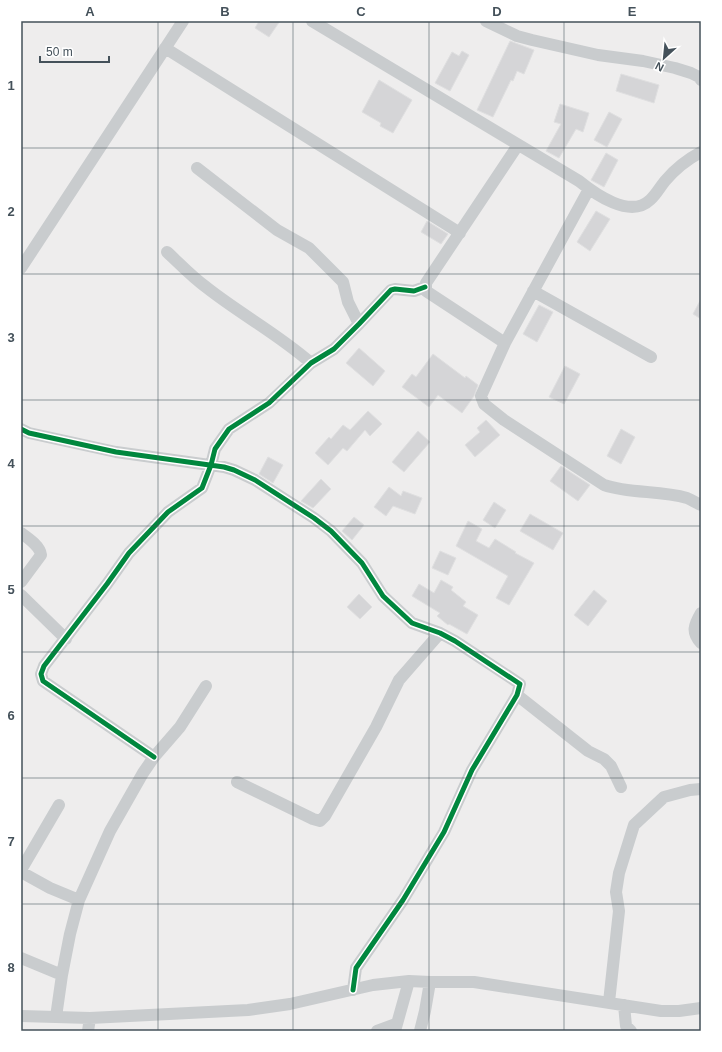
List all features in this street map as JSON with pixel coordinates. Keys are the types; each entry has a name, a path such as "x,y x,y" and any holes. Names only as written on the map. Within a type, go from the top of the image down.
{"street":[{"path":"21,268 183,21"},
{"path":"312,21 579,181 610,202 628,207 638,207 649,201 666,180 682,164 701,152"},
{"path":"486,21 517,36 598,55 643,61 675,68 699,76 701,80"},
{"path":"165,48 460,233"},
{"path":"505,343 426,291 425,287 426,283 518,145"},
{"path":"197,168 277,230 309,248 343,282 348,302 359,324"},
{"path":"589,189 505,343 481,396 484,404 504,420 604,485 615,489 666,494 687,498 701,505"},
{"path":"167,252 204,286 263,326 297,351 311,364"},
{"path":"154,757 43,681 41,674 44,666 66,639 129,553 168,512 202,488 211,465 215,449 229,429 269,403 311,364 334,349 391,290 414,291 425,287"},
{"path":"533,291 651,357"},
{"path":"21,429 116,452 224,467 255,480 314,518 331,531 362,563 384,596 412,622 456,641 520,684 517,695 472,770 440,839 403,900 356,968 353,990"},
{"path":"21,533 35,545 40,551 41,555 21,582"},
{"path":"21,595 66,639"},
{"path":"701,613 695,624 696,638 701,643"},
{"path":"237,782 320,821 325,816 376,727 399,680 440,633"},
{"path":"56,1017 70,934 79,900 110,832 143,773 154,757 180,726 206,686"},
{"path":"517,695 588,751 604,759 611,766 621,787"},
{"path":"609,1002 619,911 616,892 618,873 634,825 664,797 690,790 700,785"},
{"path":"59,805 21,871 50,888 79,900"},
{"path":"21,958 62,975"},
{"path":"376,1031 396,1028 409,980"},
{"path":"21,1016 90,1018 248,1010 290,1004 353,990 409,980 430,982 474,982 661,1011 679,1011 701,1008"},
{"path":"420,1031 430,982"},
{"path":"624,1006 626,1026 631,1031"},
{"path":"88,1031 90,1018"}],"building":[{"path":"259,21 280,21 269,37 255,28"},
{"path":"510,41 534,50 524,74 517,71 493,117 477,110"},
{"path":"462,51 469,55 450,91 435,83 452,52 459,56"},
{"path":"621,74 659,85 654,103 616,91"},
{"path":"379,80 412,100 393,133 380,126 381,123 362,112"},
{"path":"560,104 589,113 583,132 576,129 559,158 546,151 561,124 554,122"},
{"path":"609,112 622,119 607,147 594,140"},
{"path":"606,153 618,160 604,187 591,180"},
{"path":"596,211 610,219 590,251 577,242"},
{"path":"427,221 448,234 441,244 421,232"},
{"path":"701,299 701,319 693,314"},
{"path":"539,305 553,312 537,342 523,334"},
{"path":"359,348 385,371 373,386 346,363"},
{"path":"433,354 465,378 466,376 478,385 474,396 462,413 438,395 429,407 402,387 412,374 416,377"},
{"path":"565,366 580,374 564,404 549,397"},
{"path":"368,411 382,424 370,436 365,430 347,451 343,448 328,465 315,453 329,437 331,439 343,425 350,430"},
{"path":"486,420 500,435 475,457 465,445 480,432 477,428"},
{"path":"621,429 635,437 621,464 607,456"},
{"path":"418,431 430,442 404,472 392,462"},
{"path":"268,457 283,465 273,483 259,474"},
{"path":"561,466 590,485 578,501 550,481"},
{"path":"321,479 331,489 313,508 301,501"},
{"path":"389,487 401,496 403,491 422,498 415,514 393,506 386,516 374,507"},
{"path":"494,502 506,510 495,528 483,520"},
{"path":"530,514 563,533 553,550 520,531"},
{"path":"354,517 364,525 352,540 342,531"},
{"path":"468,521 482,529 476,541 489,548 495,539 516,552 515,553 534,563 509,605 496,598 508,576 456,546"},
{"path":"440,551 456,558 448,575 432,568"},
{"path":"441,580 453,587 451,590 466,602 463,606 478,615 467,634 449,624 448,625 437,616 440,613 412,596 419,584 434,593"},
{"path":"594,590 607,601 588,626 574,615"},
{"path":"359,594 372,607 360,619 347,607"}],"cycle path":[{"path":"154,757 43,681 41,674 44,666 129,553 168,512 202,488 211,465 215,449 229,429 269,403 311,363 334,349 391,290 414,291 425,287"},
{"path":"21,429 29,433 116,452 224,467 255,480 314,518 331,531 362,563 383,596 412,623 440,633 455,641 520,684 517,695 472,770 444,832 403,900 356,968 353,990"}]}
